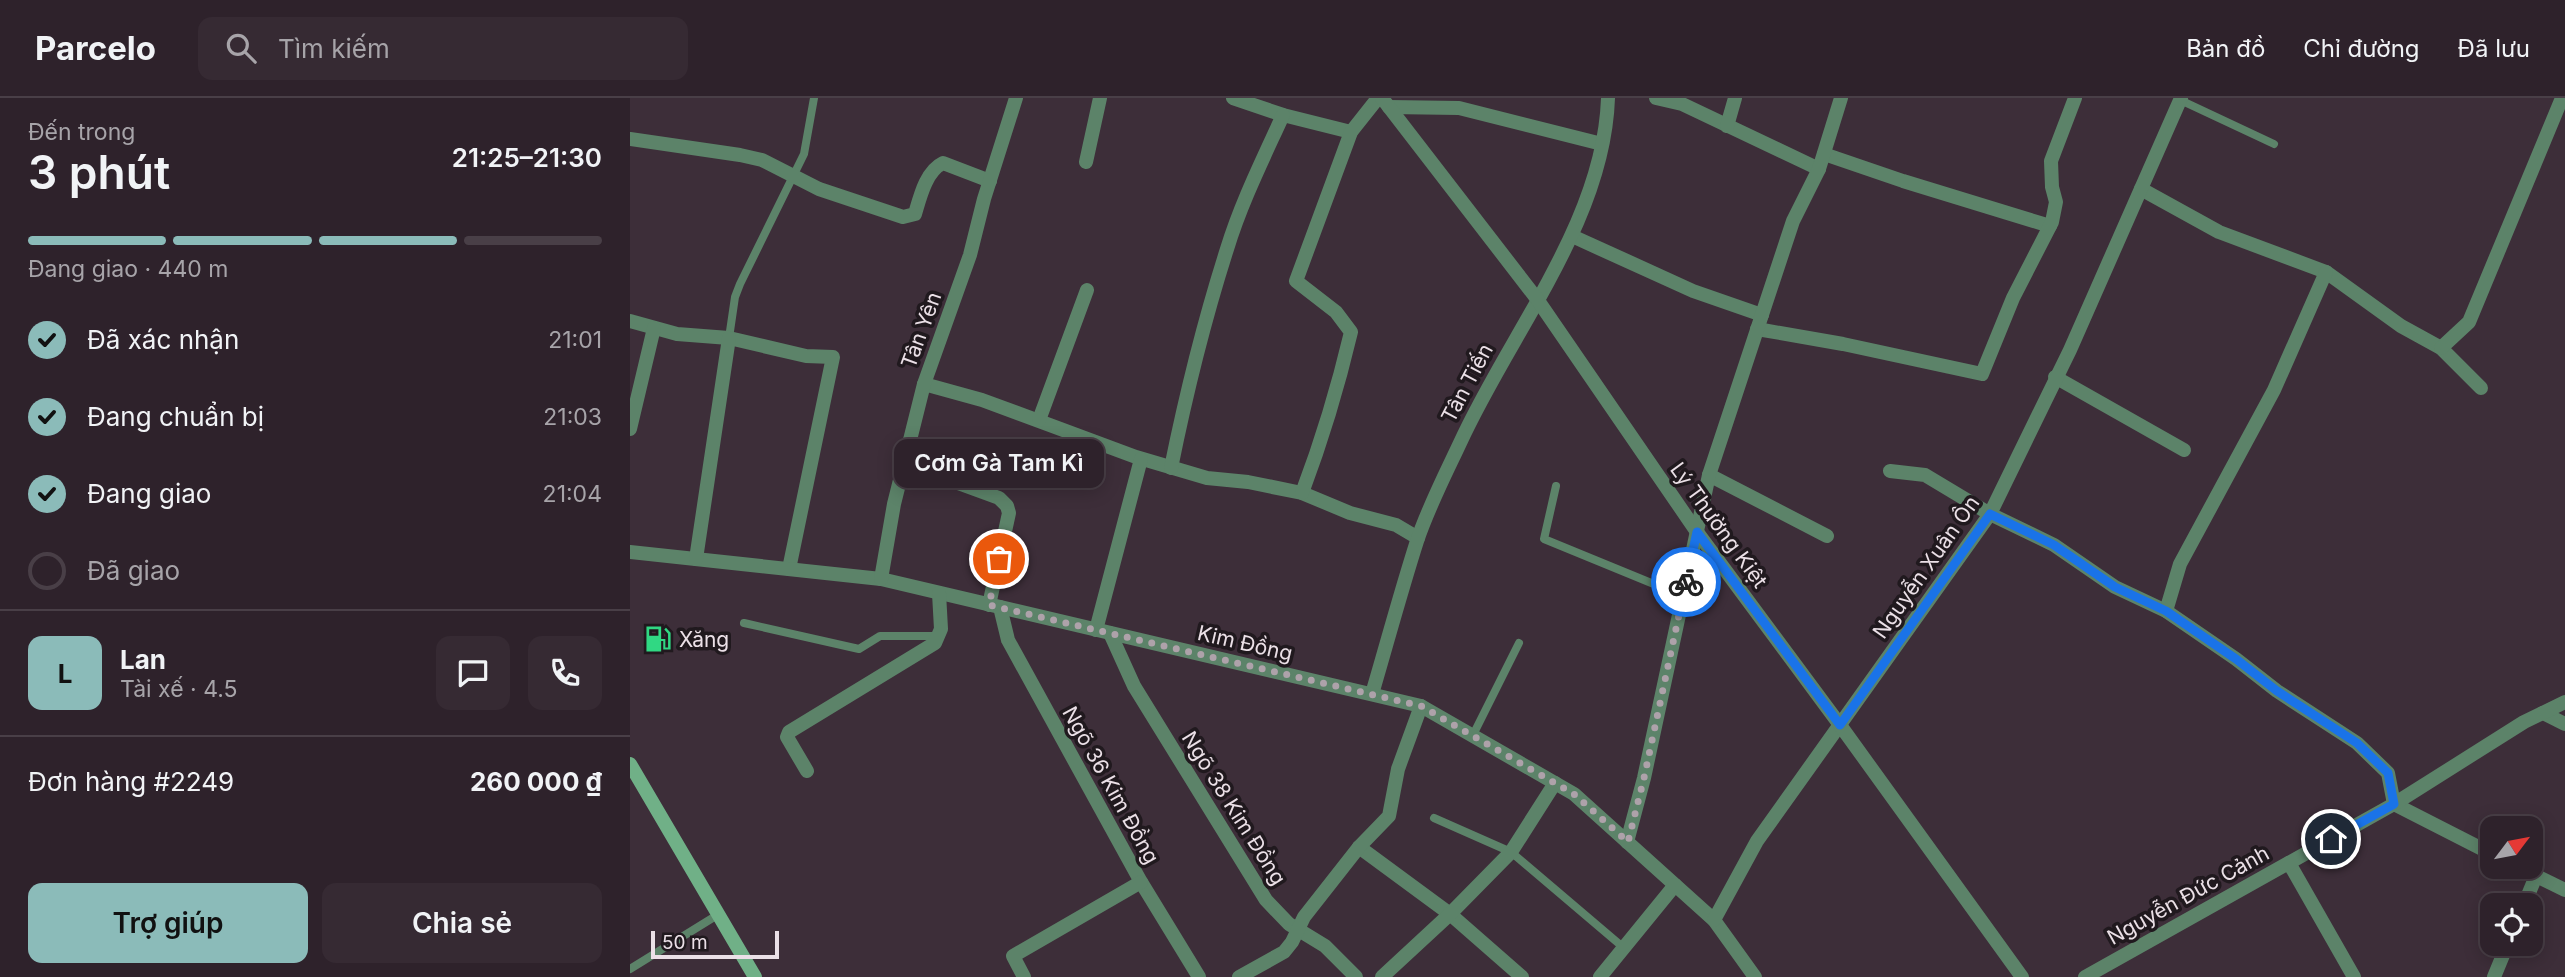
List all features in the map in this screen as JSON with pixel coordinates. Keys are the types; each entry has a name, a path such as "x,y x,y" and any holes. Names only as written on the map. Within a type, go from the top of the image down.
{"main road":[{"path":"630,764 755,977"}],"street":[{"name":"Tân Yên","path":"881,579 894,504 924,384 970,255 1016,98"},
{"path":"1086,162 1100,98"},
{"path":"1233,98 1283,115 1351,132"},
{"name":"Tân Tiến","path":"1372,694 1418,538 1461,440 1572,236 1589,192 1602,144 1608,98"},
{"path":"1656,98 1682,104 1819,169"},
{"path":"1727,126 1735,98"},
{"path":"1628,842 1709,475 1793,221 1819,169 1841,98"},
{"path":"1572,236 1759,322 1843,344 1982,374 2012,298 2050,226 2056,202 2052,187 2051,161 2076,98"},
{"path":"2441,348 2469,321 2562,98"},
{"name":"Nguyễn Xuân Ôn","path":"1714,920 1757,841 1990,514 2070,350 2181,99"},
{"path":"1302,493 1319,450 1351,332 1336,312 1296,281 1351,132 1383,101 1459,108 1602,144"},
{"name":"Lý Thường Kiệt","path":"1383,101 1537,299 1697,532 2022,977"},
{"path":"1171,468 1187,391 1227,247 1253,180 1283,115"},
{"path":"630,139 762,160 819,189 903,217 915,214 930,176 940,164 990,181"},
{"path":"1824,154 2050,226"},
{"path":"2141,189 2219,232 2326,272 2401,326 2441,348 2481,388"},
{"path":"2166,611 2180,564 2274,390 2326,272"},
{"path":"1039,420 1087,290"},
{"path":"630,321 677,334 729,338 806,356 833,357 789,569"},
{"path":"630,429 654,328"},
{"path":"696,559 729,338"},
{"path":"2055,377 2184,450"},
{"path":"924,384 982,400 1171,468 1207,478 1248,482 1302,493 1350,513 1396,525 1418,538"},
{"path":"1103,632 1141,459"},
{"path":"906,464 999,498 1007,506 1009,513 995,606"},
{"path":"1890,471 1925,475 1990,514 2054,545 2115,587 2166,611 2277,691 2357,743 2388,773 2394,804 2480,848"},
{"path":"1709,475 1827,536"},
{"name":"Kim Đồng","path":"630,552 881,579 1421,706 1574,794 1714,920 1755,977"},
{"path":"807,771 788,737 789,732 926,650 940,636 939,593"},
{"name":"Ngõ 36 Kim Đồng","path":"995,606 1008,640 1141,882 1199,977"},
{"name":"Ngõ 38 Kim Đồng","path":"1103,632 1266,900 1276,913 1298,931 1325,946 1353,976"},
{"name":"Nguyễn Đức Cảnh","path":"2085,977 2394,804 2524,722 2565,702"},
{"path":"1239,977 1284,951 1304,917 1359,847 1389,816 1398,769 1421,706"},
{"path":"2543,713 2565,724"},
{"path":"1382,977 1511,852 1555,783"},
{"path":"1359,847 1450,914 1522,977"},
{"path":"2289,863 2354,977"},
{"path":"2542,879 2565,890"},
{"path":"1024,977 1013,956 1141,882"},
{"path":"1600,977 1675,885"},
{"path":"2494,977 2503,956"}],"lane":[{"path":"729,338 735,297 740,284 804,154 814,98"},
{"path":"2181,99 2274,144"},
{"path":"1556,486 1544,539 1683,596"},
{"path":"744,623 859,649 880,636 940,636"},
{"path":"1473,735 1519,643"},
{"path":"1434,818 1511,852 1624,948"},
{"path":"630,969 719,915"}],"way so far":[{"path":"999,559 989,605 1421,706 1574,794 1628,842 1686,582"}],"place":[{"name":"Cơm Gà Tam Kì","path":"999,559"},
{"name":"Xăng","path":"658,639"}],"route":[{"path":"1686,582 1697,532 1840,725 1990,514 2054,545 2115,587 2166,611 2277,691 2357,743 2388,773 2394,804 2331,839"}]}
